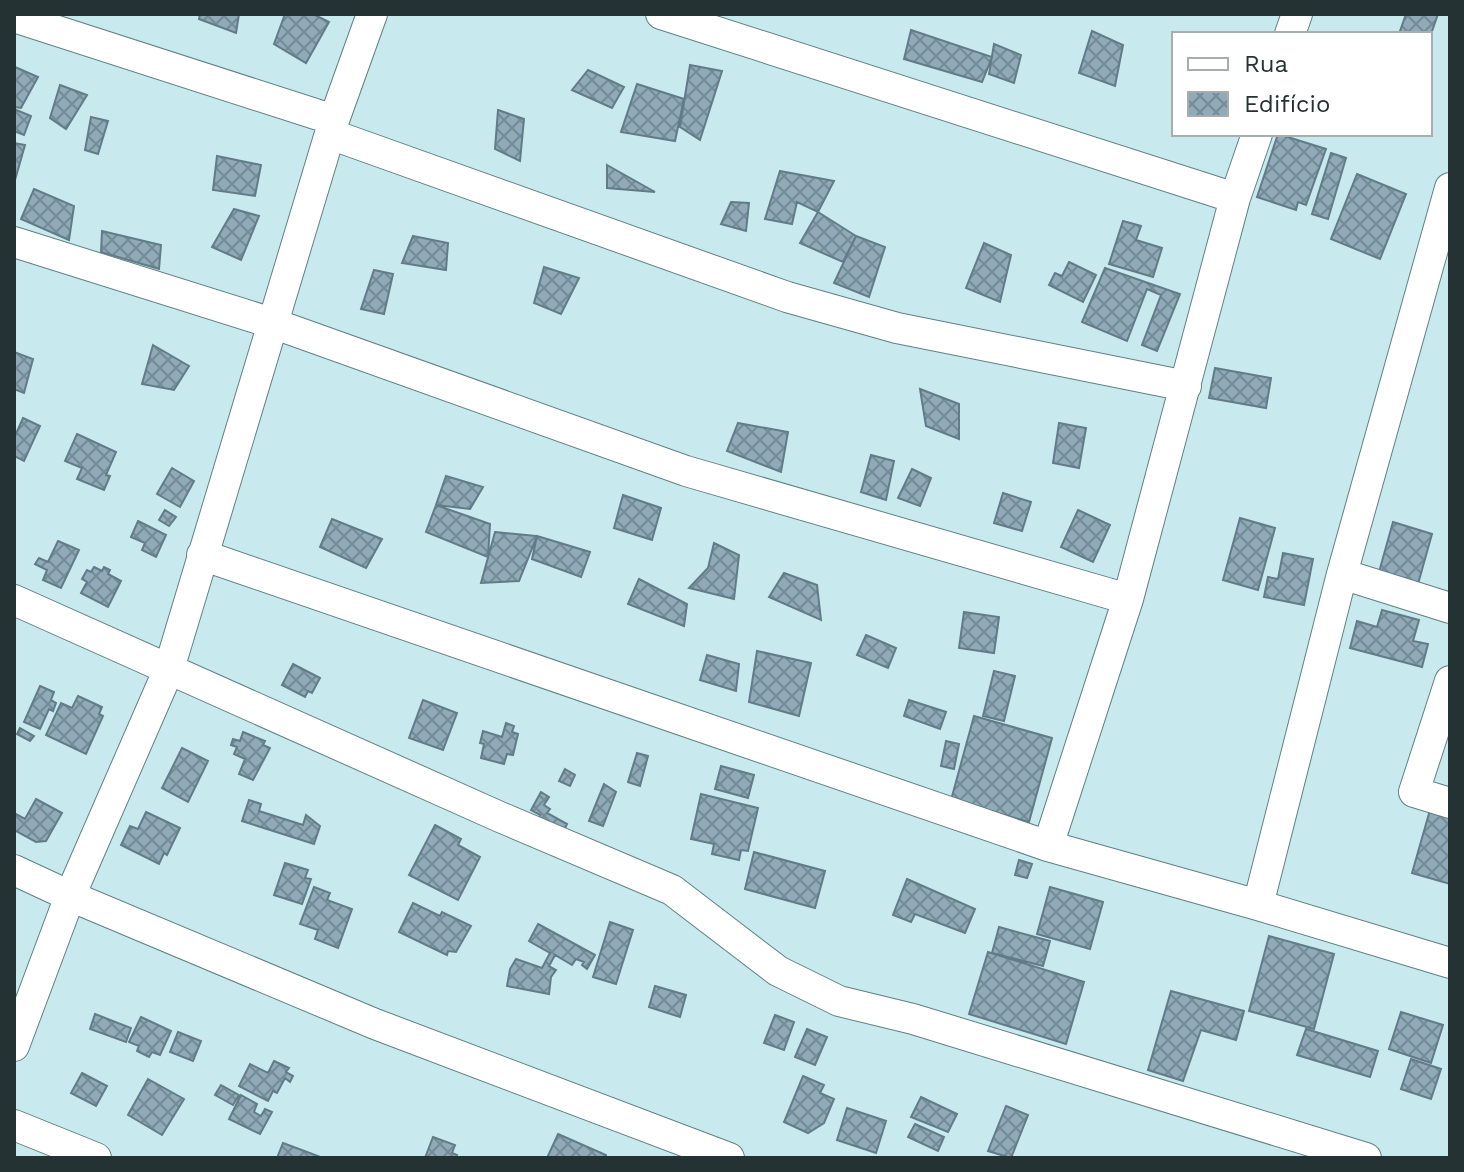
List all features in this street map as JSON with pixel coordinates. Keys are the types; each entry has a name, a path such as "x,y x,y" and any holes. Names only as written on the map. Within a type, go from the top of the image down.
{"street":[{"path":"14,1046 70,896 169,669 332,127 372,14"},
{"path":"661,14 1235,198"},
{"path":"14,17 332,127 787,297 897,328 1186,386"},
{"path":"1048,846 1128,599 1235,198 1256,136"},
{"path":"1258,905 1342,574 1439,267 1450,188"},
{"path":"14,242 272,323 686,471 1128,599"},
{"path":"202,555 1048,846 1450,963"},
{"path":"1342,574 1413,605 1450,608"},
{"path":"14,600 500,817 672,890 778,971 839,1001 913,1019 1366,1158"},
{"path":"1450,681 1444,718 1414,792 1450,803"},
{"path":"14,870 390,1030 729,1158"},
{"path":"14,1125 96,1158"}],"building":[{"path":"200,14 239,14 236,33 199,19"},
{"path":"285,14 313,14 329,22 306,63 274,44"},
{"path":"1406,14 1438,14 1432,32 1400,32"},
{"path":"911,30 992,57 982,82 904,59"},
{"path":"1092,31 1123,45 1115,86 1079,73"},
{"path":"994,44 1021,55 1014,83 989,74"},
{"path":"690,65 722,71 700,140 680,127"},
{"path":"15,67 38,77 21,108 14,107"},
{"path":"588,70 624,87 612,108 572,90"},
{"path":"637,84 684,99 675,141 621,132"},
{"path":"60,85 87,95 66,129 50,118"},
{"path":"14,109 31,116 24,135 14,131"},
{"path":"498,110 524,119 520,161 495,149"},
{"path":"91,117 108,121 98,154 85,150"},
{"path":"1277,136 1326,149 1306,205 1298,202 1296,210 1257,197"},
{"path":"14,143 25,145 15,180 14,180"},
{"path":"1331,153 1346,158 1328,219 1312,214"},
{"path":"217,156 261,165 255,196 213,190"},
{"path":"607,165 655,192 607,188"},
{"path":"780,171 834,181 818,212 797,202 792,224 765,219"},
{"path":"1357,174 1406,194 1380,259 1331,239"},
{"path":"34,189 74,206 69,240 21,219"},
{"path":"731,202 749,203 746,231 721,224"},
{"path":"234,209 259,216 241,260 212,247"},
{"path":"818,212 856,236 843,262 800,243"},
{"path":"1123,221 1141,226 1136,240 1162,248 1153,277 1109,264"},
{"path":"102,231 161,245 159,269 101,252"},
{"path":"413,236 448,243 446,270 402,263"},
{"path":"856,236 885,247 869,297 834,283"},
{"path":"984,243 1011,255 1000,302 966,288"},
{"path":"1069,262 1096,275 1083,302 1049,285 1055,273 1062,276"},
{"path":"544,267 579,278 561,314 534,303"},
{"path":"1105,268 1180,294 1157,351 1142,345 1161,295 1147,289 1127,341 1082,322"},
{"path":"374,270 393,274 384,314 361,309"},
{"path":"153,345 189,366 174,390 142,384"},
{"path":"14,352 33,359 24,393 14,389"},
{"path":"1215,368 1271,378 1266,408 1209,398"},
{"path":"920,389 959,404 959,439 926,426"},
{"path":"23,418 40,426 24,461 14,456 14,438"},
{"path":"738,423 788,432 781,472 727,451"},
{"path":"1059,423 1086,428 1079,468 1053,463"},
{"path":"77,434 116,452 106,475 110,476 104,490 77,479 82,468 65,461"},
{"path":"871,455 894,461 886,500 861,492"},
{"path":"172,468 194,481 180,507 157,494"},
{"path":"912,469 931,478 920,506 898,498"},
{"path":"446,476 483,487 470,509 436,505"},
{"path":"1003,493 1031,502 1022,531 994,523"},
{"path":"623,495 661,508 652,540 614,528"},
{"path":"436,505 490,524 488,557 426,532"},
{"path":"165,510 176,517 169,526 159,520"},
{"path":"1078,510 1110,525 1093,562 1061,547"},
{"path":"1240,518 1275,528 1258,590 1223,580"},
{"path":"332,519 382,539 366,568 320,547"},
{"path":"138,521 166,535 156,557 142,550 145,543 131,537"},
{"path":"1393,522 1432,534 1418,584 1379,572"},
{"path":"495,532 537,536 519,581 481,583"},
{"path":"537,536 590,552 581,577 532,559"},
{"path":"58,541 79,550 61,588 43,580 47,570 35,564 39,558 48,562"},
{"path":"714,543 739,555 734,599 689,588 708,568"},
{"path":"1283,553 1313,559 1304,605 1264,597 1268,577 1278,579"},
{"path":"94,567 102,571 104,567 110,570 108,574 121,581 108,607 81,593 87,582 82,579 87,570 91,572"},
{"path":"784,573 817,585 821,620 769,597"},
{"path":"639,579 687,604 684,626 628,604"},
{"path":"1382,610 1419,620 1413,641 1428,644 1422,667 1350,648 1357,621 1377,627"},
{"path":"964,612 999,617 994,653 959,648"},
{"path":"866,635 896,648 888,668 857,655"},
{"path":"757,651 811,663 799,716 749,702"},
{"path":"707,655 739,664 736,691 700,680"},
{"path":"293,664 320,678 312,693 308,691 305,697 282,685"},
{"path":"994,671 1015,676 1004,721 983,716"},
{"path":"40,686 54,692 51,700 56,703 53,711 49,709 40,729 24,722"},
{"path":"78,696 102,707 99,714 103,716 86,754 46,735 61,703 72,708"},
{"path":"423,700 457,713 443,750 409,738"},
{"path":"909,700 946,712 940,729 904,716"},
{"path":"974,716 1052,738 1029,822 951,800"},
{"path":"506,723 514,726 512,732 518,734 513,755 507,754 504,764 481,758 483,731 502,737"},
{"path":"20,728 34,736 30,741 17,734"},
{"path":"243,732 265,741 263,745 270,748 253,780 239,774 245,759 234,754 237,747 231,745 233,739 240,741"},
{"path":"946,741 959,744 954,769 941,766"},
{"path":"182,748 208,761 188,802 162,788"},
{"path":"637,753 648,756 640,786 628,782"},
{"path":"721,766 754,775 748,798 715,789"},
{"path":"565,769 575,775 570,786 559,781"},
{"path":"604,784 616,792 603,826 589,821"},
{"path":"541,792 549,797 544,805 550,809 547,813 567,824 562,835 537,821 540,815 531,810"},
{"path":"701,794 758,808 748,851 741,850 739,860 712,854 714,844 691,839"},
{"path":"36,799 62,813 46,841 36,842 14,830 14,813 25,819"},
{"path":"249,800 261,804 259,811 303,825 306,815 320,826 314,844 242,821"},
{"path":"1430,810 1450,816 1450,884 1412,873"},
{"path":"146,812 180,828 159,864 121,845 130,826 138,829"},
{"path":"435,825 461,839 458,845 480,857 458,900 409,875"},
{"path":"754,852 825,871 815,908 745,889"},
{"path":"1019,860 1032,864 1027,878 1015,875"},
{"path":"285,863 308,870 305,878 311,879 302,904 274,895"},
{"path":"907,879 975,909 965,933 915,914 911,922 893,915"},
{"path":"314,887 330,893 327,900 352,909 338,948 315,939 318,930 300,924"},
{"path":"1050,887 1103,902 1090,949 1037,934"},
{"path":"413,903 471,926 456,952 448,951 447,955 399,932"},
{"path":"610,922 633,930 616,984 593,977"},
{"path":"538,924 595,955 587,969 582,965 584,962 576,959 572,965 555,955 549,966 556,970 551,977 549,994 507,986 510,969 516,959 542,968 550,953 529,941"},
{"path":"999,927 1050,941 1043,966 992,953"},
{"path":"1269,936 1334,954 1314,1029 1249,1011"},
{"path":"988,952 1084,982 1066,1044 969,1014"},
{"path":"655,986 686,995 680,1017 649,1007"},
{"path":"1171,991 1244,1011 1236,1040 1201,1030 1183,1081 1148,1070"},
{"path":"1401,1012 1443,1025 1431,1063 1389,1049"},
{"path":"95,1014 131,1028 126,1042 90,1029"},
{"path":"775,1015 794,1022 784,1050 764,1043"},
{"path":"141,1017 171,1031 160,1055 152,1052 149,1057 137,1051 139,1046 129,1042"},
{"path":"807,1029 827,1037 815,1065 795,1057"},
{"path":"1306,1029 1378,1051 1370,1077 1297,1055"},
{"path":"178,1032 201,1041 193,1061 170,1052"},
{"path":"1411,1059 1441,1069 1431,1099 1401,1089"},
{"path":"274,1061 289,1068 286,1072 293,1076 290,1082 285,1078 277,1093 273,1091 268,1101 239,1086 250,1064 268,1073"},
{"path":"82,1073 107,1086 96,1106 71,1093"},
{"path":"803,1076 824,1085 820,1093 834,1099 824,1123 808,1133 784,1122"},
{"path":"148,1079 184,1099 162,1135 128,1115"},
{"path":"221,1085 239,1095 233,1105 215,1095"},
{"path":"241,1095 257,1104 254,1112 261,1116 265,1109 272,1112 260,1134 229,1119"},
{"path":"921,1097 957,1114 948,1132 911,1117"},
{"path":"1006,1106 1028,1115 1011,1158 988,1151"},
{"path":"847,1108 886,1121 876,1153 837,1140"},
{"path":"915,1124 944,1137 938,1151 908,1137"},
{"path":"558,1134 606,1155 605,1158 547,1158"},
{"path":"433,1137 455,1145 452,1153 457,1155 456,1158 425,1158"},
{"path":"283,1143 323,1158 277,1158"}]}
